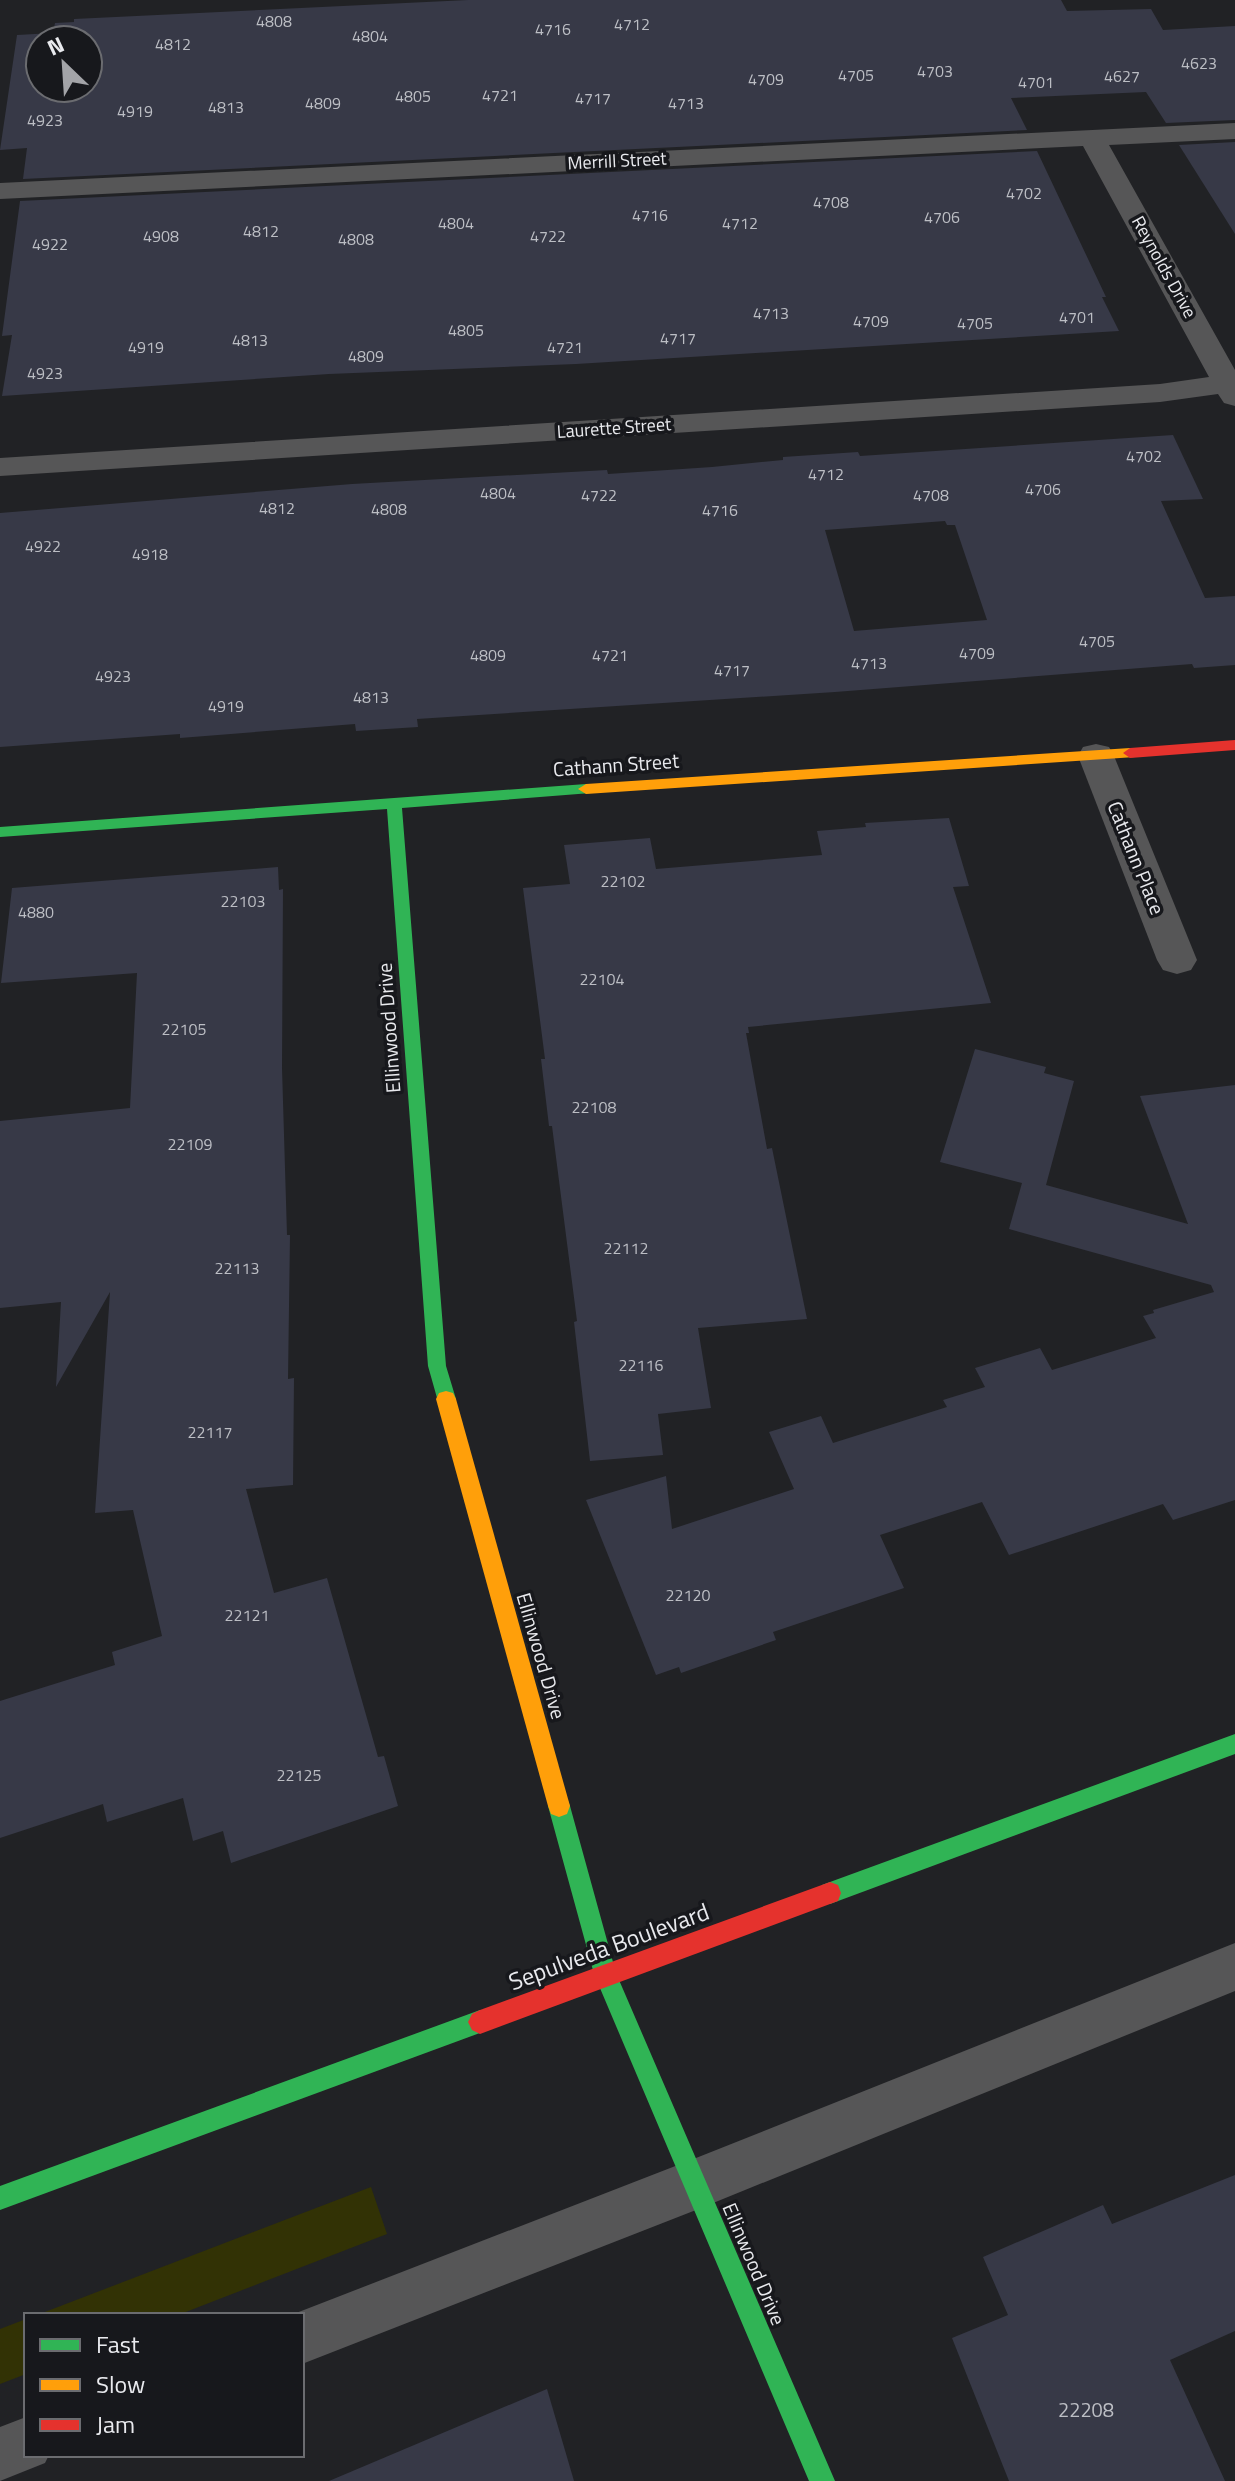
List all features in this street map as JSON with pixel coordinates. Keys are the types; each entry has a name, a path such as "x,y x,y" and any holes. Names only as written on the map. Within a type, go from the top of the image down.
{"street":[{"name":"Merrill Street","path":"0,191 1235,131"},
{"name":"Reynolds Drive","path":"1092,138 1232,391"},
{"name":"Laurette Street","path":"0,467 1160,393 1232,391"},
{"name":"Cathann Street","path":"0,832 394,801 1235,745"},
{"name":"Cathann Place","path":"1096,756 1177,960"},
{"name":"Ellinwood Drive","path":"394,801 437,1366 605,1974 822,2481"},
{"name":"Sepulveda Boulevard","path":"0,2198 1235,1744"}],"lane":[{"path":"304,2336 696,2184 1235,1967"},
{"path":"0,2454 24,2445"}],"shaded area":[{"path":"371,2187 387,2234 183,2313 42,2313"},
{"path":"24,2320 24,2375 0,2384 0,2329"}],"building":[{"path":"468,0 1061,0 1067,11 1151,9 1163,30 1235,26 1235,120 1166,123 1146,92 1011,98 1027,130 23,179 27,148 0,150 17,35 24,35 24,104 104,104 104,24 55,24 74,22 74,19"},
{"path":"1235,142 1235,234 1179,145"},
{"path":"1037,151 1119,331 576,364 329,374 2,396 12,335 2,336 20,201"},
{"path":"1173,435 1203,499 1161,501 1205,598 1235,596 1235,665 1194,668 1192,664 835,692 417,719 418,727 356,731 355,724 180,738 180,734 0,747 0,513 352,484 607,470 608,474 858,452 860,456","holes":["945,521 947,525 955,525 987,620 854,631 825,530"]},
{"path":"949,818 969,886 953,887 991,1003 748,1027 749,1033 746,1033 767,1149 772,1148 807,1319 698,1328 711,1408 658,1414 663,1455 590,1461 574,1322 577,1321 552,1126 549,1126 541,1059 545,1059 523,888 570,884 564,845 650,838 656,869 822,855 817,831 866,827 865,823"},
{"path":"278,867 279,890 283,889 282,1068 287,1235 290,1235 288,1379 294,1378 293,1485 246,1489 274,1593 327,1578 378,1757 384,1756 398,1806 231,1863 223,1831 193,1841 183,1798 107,1822 103,1804 0,1838 0,1701 115,1665 112,1652 162,1636 133,1510 95,1513 110,1292 56,1387 61,1302 0,1308 0,1121 130,1108 137,973 1,983 12,888"},
{"path":"975,1049 1046,1067 1044,1073 1074,1081 1046,1185 1188,1224 1140,1096 1235,1085 1235,1500 1173,1520 1163,1504 1009,1555 982,1502 880,1535 904,1588 773,1632 776,1640 681,1673 679,1667 656,1675 586,1500 666,1476 672,1529 794,1489 769,1432 821,1416 833,1443 947,1407 943,1400 985,1387 975,1368 1040,1348 1052,1370 1156,1338 1143,1316 1154,1313 1153,1310 1214,1292 1211,1285 1009,1229 1022,1183 940,1162"},
{"path":"1235,2175 1235,2331 1170,2360 1225,2481 1009,2481 952,2338 1008,2315 983,2257 1103,2205 1112,2224"},
{"path":"547,2389 574,2481 329,2481"}],"traffic: fast":[{"path":"0,832 586,789"},
{"path":"394,801 437,1366 446,1399"},
{"path":"830,1893 1235,1744"},
{"path":"559,1806 605,1974 822,2481"},
{"path":"0,2198 480,2022"}],"traffic: slow":[{"path":"586,789 1130,753"},
{"path":"446,1399 559,1806"}],"traffic: jam":[{"path":"1130,753 1235,745"},
{"path":"480,2022 830,1893"}]}
